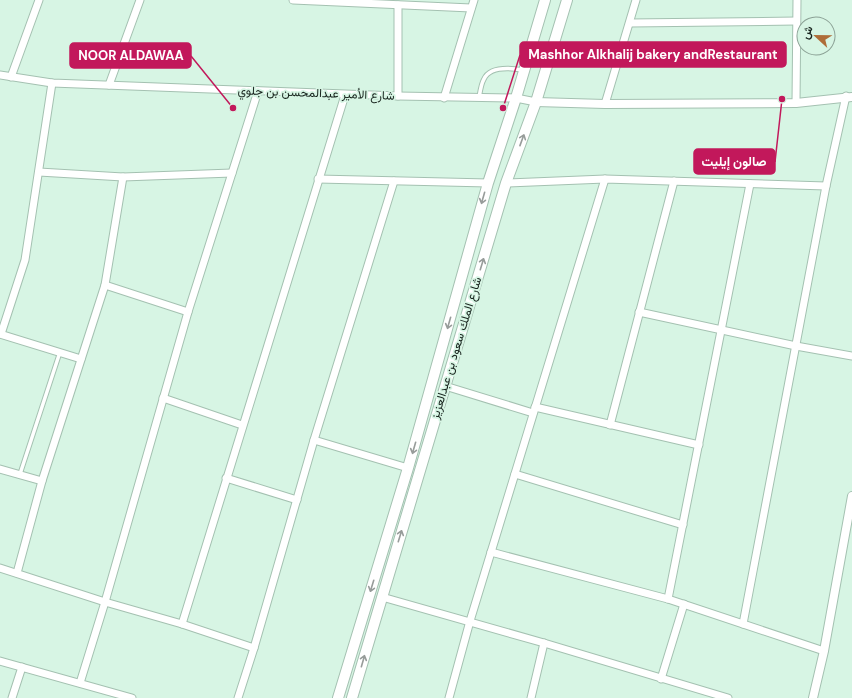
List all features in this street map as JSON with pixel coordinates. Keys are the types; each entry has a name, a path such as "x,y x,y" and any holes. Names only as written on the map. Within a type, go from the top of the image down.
{"main road":[{"name":"شارع الملك سعود بن عبدالعزيز","path":"338,698 408,468 488,183 516,98 545,0"},
{"name":"شارع الملك سعود بن عبدالعزيز","path":"352,698 506,183 536,102 567,0"}],"street":[{"path":"11,77 39,0"},
{"path":"109,85 140,0"},
{"path":"293,0 471,8"},
{"path":"444,98 474,0"},
{"path":"605,104 636,0"},
{"path":"796,16 797,0"},
{"path":"398,5 398,96"},
{"path":"630,23 796,21"},
{"path":"796,56 796,103"},
{"name":"شارع الأمير عبدالمحسن بن جلوي","path":"0,76 52,83 345,95 444,98 516,98 536,102"},
{"path":"52,83 25,260 1,334 82,359"},
{"path":"80,683 105,602 188,312 258,91"},
{"path":"182,624 242,425 345,95"},
{"path":"536,102 605,104 796,103 849,97 826,186 743,624"},
{"path":"38,172 123,177 232,173"},
{"path":"17,573 42,481 105,285 123,177"},
{"path":"318,179 488,183"},
{"path":"506,183 605,179 826,186"},
{"path":"449,698 491,552 605,179"},
{"path":"238,698 254,648 314,440 394,181"},
{"path":"610,425 674,181"},
{"path":"668,599 750,184"},
{"path":"105,285 188,312"},
{"path":"639,312 796,346 852,356"},
{"path":"445,386 534,410 698,445"},
{"path":"164,398 242,425"},
{"path":"314,440 408,468"},
{"path":"0,469 42,481"},
{"path":"515,474 683,525"},
{"path":"226,478 297,500"},
{"path":"813,698 824,651 852,496"},
{"path":"491,552 668,599 824,651"},
{"path":"0,568 105,602 182,624 254,648"},
{"path":"382,597 544,643 728,698"},
{"path":"661,679 684,604"},
{"path":"531,698 544,643"},
{"path":"0,661 132,698"},
{"path":"12,698 22,667"}],"lane":[{"path":"479,98 482,81 487,74 505,68 524,70"},
{"path":"20,474 60,352"}],"place":[{"name":"صالون إيليت","path":"782,99"},
{"name":"NOOR ALDAWAA","path":"233,108"},
{"name":"Mashhor Alkhalij bakery andRestaurant","path":"503,108"}]}
